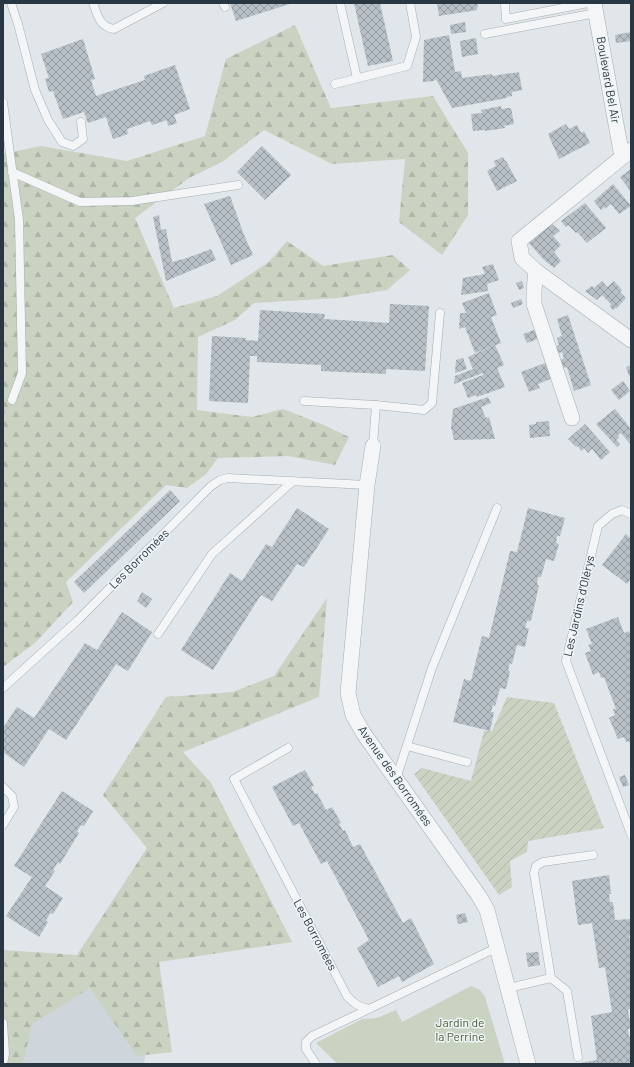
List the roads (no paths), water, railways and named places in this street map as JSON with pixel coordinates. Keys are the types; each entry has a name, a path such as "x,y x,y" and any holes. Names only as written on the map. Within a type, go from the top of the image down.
{"street":[{"name":"Boulevard Bel Air","path":"593,6 626,154"},
{"path":"626,154 519,241 522,258 536,271 631,340"},
{"path":"536,271 534,304 572,418"},
{"name":"Avenue des Borromées","path":"373,446 367,485 348,693 353,715 364,734 479,896 487,910 528,1064"}],"lane":[{"path":"11,3 36,90 48,120 62,142 73,146 83,139 81,122"},
{"path":"93,3 100,21 106,27 114,28 163,3"},
{"path":"340,3 357,78"},
{"path":"335,84 407,66 416,37 410,3"},
{"path":"505,6 506,19 593,6"},
{"path":"485,34 593,6"},
{"path":"3,102 19,220 22,373 12,400"},
{"path":"12,172 80,202 132,202 238,185"},
{"path":"304,401 376,405 424,410 432,403 440,313"},
{"path":"373,446 376,405"},
{"name":"Les Borromées","path":"3,688 78,620 212,486 220,480 228,478 367,485"},
{"path":"158,634 212,554 293,481"},
{"path":"396,778 432,668 497,508"},
{"name":"Les Jardins d'Olérys","path":"631,514 622,510 612,514 598,526 566,661 631,834"},
{"path":"407,746 467,762"},
{"name":"Les Borromées","path":"288,748 234,779 347,996 359,1007 369,1009"},
{"path":"3,788 12,796 14,807 3,825"},
{"path":"578,1057 567,991 551,978 534,873 536,866 542,862 593,855"},
{"path":"316,1064 306,1050 306,1042 312,1036 496,948"},
{"path":"508,988 551,978"},
{"path":"3,1023 5,1054 3,1064"}],"park label":[{"name":"Jardin de la Perrine","path":"460,1030"}]}
